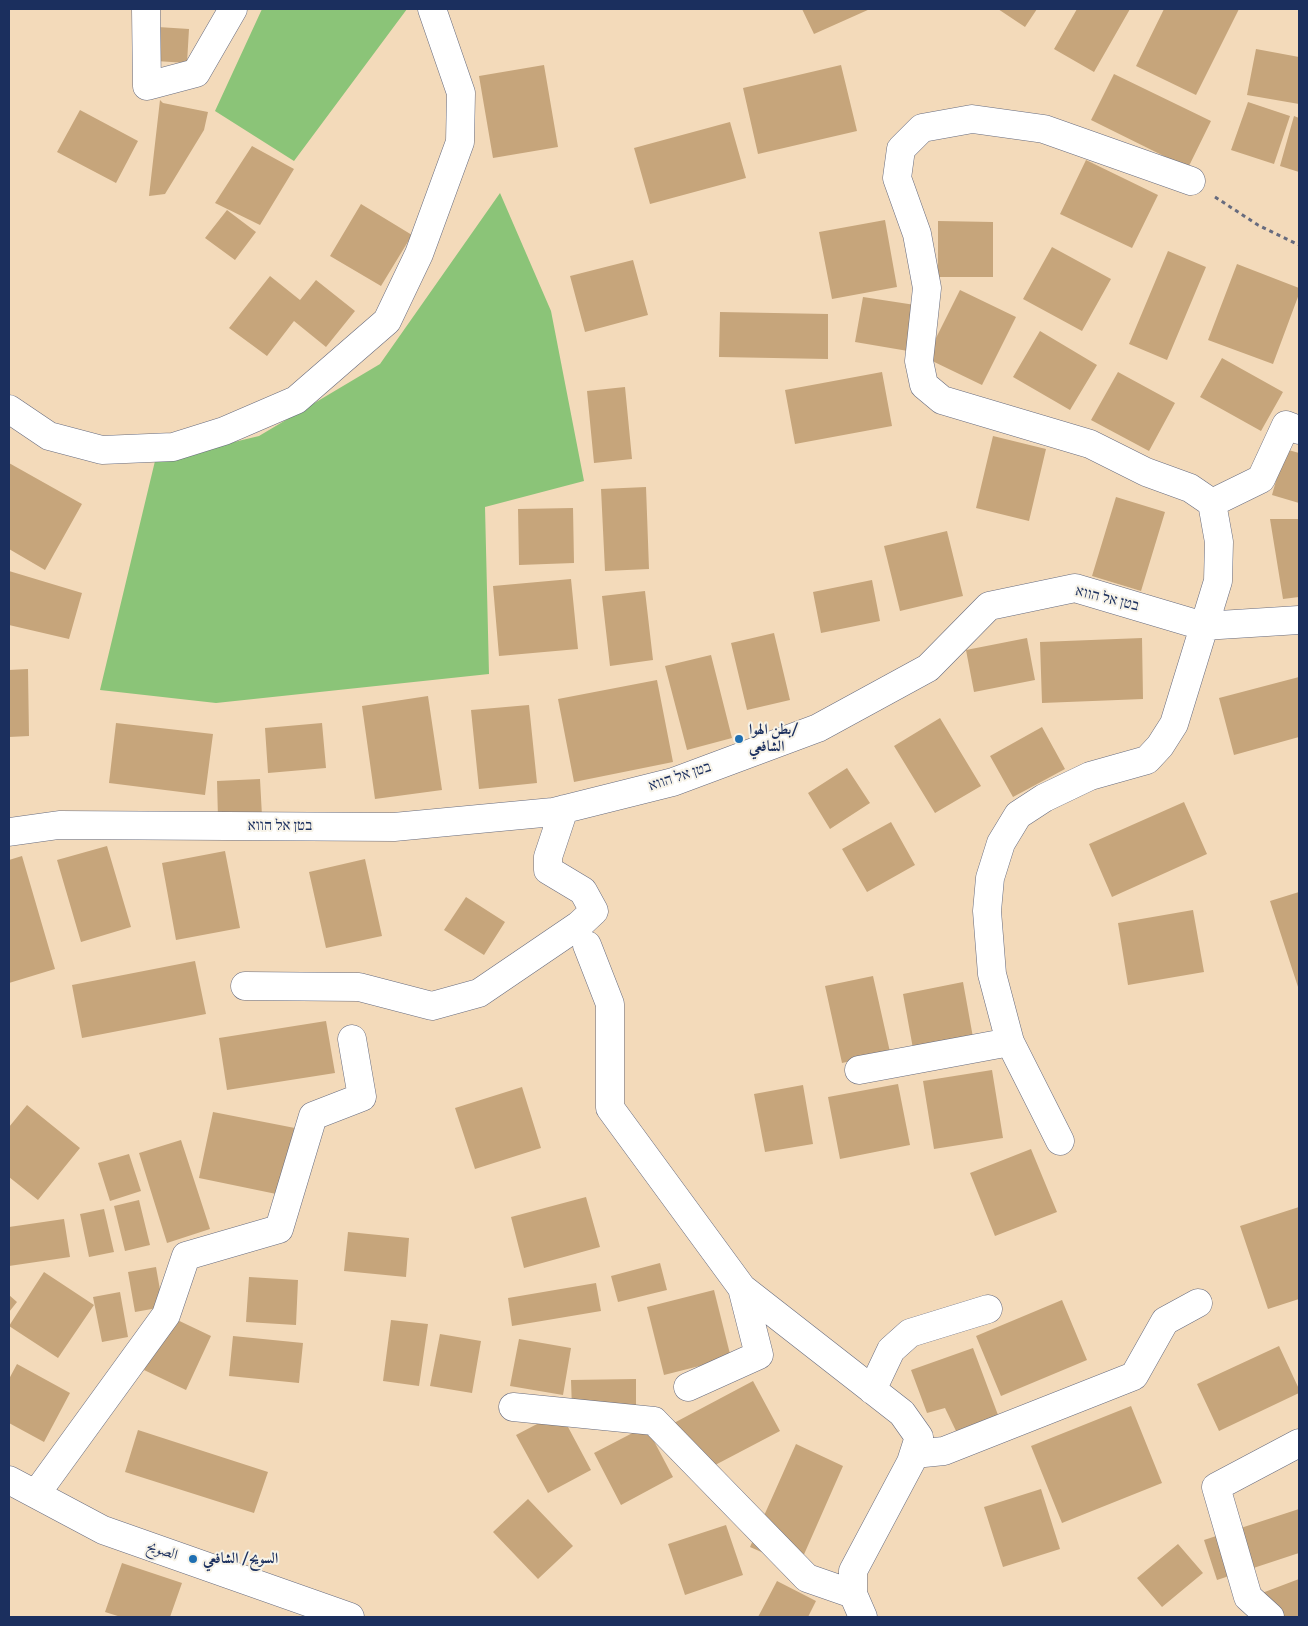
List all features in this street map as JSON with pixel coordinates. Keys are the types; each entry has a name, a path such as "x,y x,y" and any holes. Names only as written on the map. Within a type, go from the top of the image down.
{"street":[{"path":"146,9 147,86 196,73 233,9"},
{"path":"9,409 49,436 102,450 173,447 224,431 296,400 387,321 419,254 460,142 461,92 432,9"},
{"path":"1060,1141 1010,1042 992,974 988,911 990,878 1001,844 1018,815 1044,798 1090,776 1147,760 1160,746 1174,724 1218,581 1219,542 1212,504 1190,488 1146,472 1090,444 942,400 924,385 919,361 927,288 917,234 897,178 901,149 922,128 972,119 1044,129 1191,181"},
{"path":"1212,504 1261,479 1286,425 1299,430"},
{"name":"בטן אל הווא","path":"9,832 59,825 394,827 564,809 673,782 818,728 928,668 989,606 1075,588 1203,626 1299,620"},
{"path":"246,986 359,987 432,1006 479,993 579,925 594,911 583,892 548,870 548,857 564,809"},
{"path":"587,945 610,1004 610,1108 742,1288 902,1413 919,1437 914,1454 853,1571 858,1606"},
{"path":"36,1494 166,1315 186,1256 280,1229 313,1116 362,1096 352,1039"},
{"path":"859,1070 1010,1042"},
{"path":"688,1387 759,1356 742,1288"},
{"path":"914,1454 944,1451 1134,1376 1165,1321 1198,1302"},
{"path":"872,1390 891,1350 910,1333 988,1309"},
{"path":"513,1407 654,1421 807,1578 858,1606"},
{"path":"1270,1617 1248,1596 1216,1487 1299,1443"},
{"name":"الصويح","path":"9,1480 104,1530 350,1617"}],"path":[{"path":"1191,181 1258,225 1299,245"}],"green space":[{"path":"262,9 407,9 294,161 215,111"},
{"path":"500,193 551,311 584,481 485,507 489,674 216,703 100,690 155,461 259,436 380,364"}],"building":[{"path":"802,9 870,9 814,34"},
{"path":"998,9 1037,9 1025,27"},
{"path":"1077,9 1130,9 1094,72 1054,49"},
{"path":"1164,9 1239,9 1196,95 1136,66"},
{"path":"158,27 189,29 187,63 156,61"},
{"path":"1256,49 1299,57 1299,104 1247,95"},
{"path":"544,65 558,147 493,158 479,76"},
{"path":"841,65 857,131 758,154 743,88"},
{"path":"1114,74 1211,121 1188,168 1091,120"},
{"path":"160,100 163,103 208,112 204,130 165,194 149,196"},
{"path":"1248,102 1290,116 1274,164 1231,150"},
{"path":"80,110 138,141 116,183 57,152"},
{"path":"1294,116 1299,118 1299,172 1280,166"},
{"path":"730,122 746,178 650,204 634,148"},
{"path":"252,146 294,169 260,225 215,203"},
{"path":"1086,160 1158,195 1132,248 1060,214"},
{"path":"361,204 412,235 381,286 330,256"},
{"path":"227,210 256,232 235,260 205,238"},
{"path":"885,220 897,287 832,299 819,232"},
{"path":"938,221 993,222 993,277 938,277"},
{"path":"1052,247 1111,279 1082,331 1023,299"},
{"path":"1168,251 1206,267 1167,360 1129,344"},
{"path":"633,260 648,315 585,332 570,276"},
{"path":"1237,264 1299,288 1299,294 1273,364 1208,340"},
{"path":"270,276 300,300 316,280 355,311 326,347 294,321 267,356 229,328"},
{"path":"960,290 1016,317 982,385 926,358"},
{"path":"863,297 915,305 908,351 855,342"},
{"path":"720,312 828,314 828,359 719,357"},
{"path":"1040,331 1097,365 1070,410 1013,377"},
{"path":"1222,358 1283,392 1261,431 1200,397"},
{"path":"882,372 892,426 795,444 785,390"},
{"path":"1118,372 1175,403 1149,451 1091,420"},
{"path":"625,387 632,459 594,463 587,391"},
{"path":"993,436 1046,449 1029,521 976,508"},
{"path":"1285,449 1299,453 1299,503 1272,495"},
{"path":"9,463 82,504 45,570 9,549"},
{"path":"646,487 649,569 605,571 601,489"},
{"path":"1116,497 1165,512 1141,591 1092,576"},
{"path":"573,508 574,563 519,565 518,509"},
{"path":"1270,519 1299,519 1299,597 1283,599"},
{"path":"947,531 963,596 900,611 884,546"},
{"path":"9,571 82,593 69,639 9,625"},
{"path":"571,579 578,649 499,656 493,586"},
{"path":"872,580 880,621 821,633 813,592"},
{"path":"645,591 653,660 610,666 602,596"},
{"path":"774,633 790,700 747,710 731,643"},
{"path":"1027,638 1035,680 974,692 966,650"},
{"path":"1142,638 1143,699 1042,703 1040,642"},
{"path":"711,655 732,738 687,750 665,666"},
{"path":"28,669 29,736 9,737 9,670"},
{"path":"1299,677 1299,737 1234,755 1219,698"},
{"path":"657,680 673,762 574,782 558,699"},
{"path":"428,696 442,790 375,799 362,706"},
{"path":"529,705 537,783 479,789 471,710"},
{"path":"940,718 981,786 935,813 894,746"},
{"path":"116,723 213,734 205,795 109,783"},
{"path":"322,723 326,768 268,773 265,728"},
{"path":"1042,727 1065,769 1013,797 990,756"},
{"path":"847,768 870,803 830,829 808,793"},
{"path":"260,779 262,816 218,818 217,781"},
{"path":"1184,802 1207,854 1112,897 1089,844"},
{"path":"891,822 915,865 867,892 842,849"},
{"path":"107,846 131,927 81,942 57,860"},
{"path":"225,851 240,928 176,940 162,863"},
{"path":"22,856 55,969 9,983 9,860"},
{"path":"365,859 382,936 326,948 309,872"},
{"path":"1299,892 1299,990 1270,901"},
{"path":"466,897 505,922 484,955 444,930"},
{"path":"1193,910 1204,972 1128,985 1118,923"},
{"path":"195,961 206,1014 82,1038 72,985"},
{"path":"873,976 890,1052 842,1063 825,986"},
{"path":"963,982 974,1043 914,1054 903,994"},
{"path":"326,1021 335,1073 227,1090 219,1038"},
{"path":"992,1070 1003,1138 934,1149 923,1081"},
{"path":"898,1084 910,1145 840,1159 828,1097"},
{"path":"803,1085 813,1144 765,1152 754,1094"},
{"path":"522,1087 541,1148 475,1169 455,1108"},
{"path":"27,1105 80,1148 38,1200 9,1177 9,1127"},
{"path":"213,1112 300,1129 286,1196 199,1178"},
{"path":"181,1140 210,1229 167,1243 139,1153"},
{"path":"1031,1149 1057,1212 995,1236 970,1173"},
{"path":"129,1154 141,1191 110,1201 98,1163"},
{"path":"586,1197 600,1247 524,1268 511,1217"},
{"path":"139,1200 150,1245 125,1251 114,1206"},
{"path":"1299,1207 1299,1299 1268,1309 1240,1226"},
{"path":"104,1209 114,1252 89,1257 80,1214"},
{"path":"64,1219 70,1257 9,1266 9,1227"},
{"path":"348,1232 409,1238 406,1277 344,1271"},
{"path":"660,1263 667,1290 618,1302 611,1276"},
{"path":"156,1267 163,1307 135,1312 128,1272"},
{"path":"44,1272 94,1305 58,1358 9,1326"},
{"path":"249,1277 298,1280 296,1325 246,1322"},
{"path":"596,1283 601,1311 512,1326 508,1298"},
{"path":"714,1290 731,1358 664,1375 647,1307"},
{"path":"120,1292 128,1337 102,1342 93,1297"},
{"path":"9,1295 17,1302 9,1312"},
{"path":"1062,1300 1087,1360 1001,1396 976,1336"},
{"path":"169,1316 211,1336 186,1390 144,1370"},
{"path":"391,1320 428,1324 419,1386 383,1381"},
{"path":"440,1334 481,1341 472,1393 430,1386"},
{"path":"233,1336 303,1343 299,1383 229,1376"},
{"path":"519,1339 571,1348 563,1395 510,1386"},
{"path":"1279,1346 1299,1389 1299,1393 1219,1431 1197,1384"},
{"path":"973,1348 998,1415 956,1431 945,1408 927,1413 911,1370"},
{"path":"17,1364 70,1393 44,1442 9,1423 9,1379"},
{"path":"636,1379 636,1408 572,1409 571,1380"},
{"path":"753,1381 780,1431 698,1474 672,1424"},
{"path":"1131,1406 1162,1483 1062,1523 1031,1446"},
{"path":"560,1412 591,1470 548,1493 516,1435"},
{"path":"646,1426 673,1477 621,1505 594,1453"},
{"path":"138,1430 268,1472 254,1513 125,1472"},
{"path":"796,1444 843,1466 798,1568 750,1547"},
{"path":"1041,1489 1060,1549 1003,1567 984,1507"},
{"path":"528,1499 573,1546 538,1579 493,1532"},
{"path":"1299,1509 1299,1553 1217,1580 1204,1540"},
{"path":"726,1525 743,1575 685,1595 668,1544"},
{"path":"1178,1544 1203,1573 1162,1607 1137,1578"},
{"path":"122,1563 182,1583 170,1617 121,1617 105,1612"},
{"path":"1299,1579 1299,1617 1271,1617 1262,1593"},
{"path":"777,1581 816,1601 808,1617 758,1617"}],"place":[{"name":"بطن الهوا/ الشافعي","path":"739,739"},
{"name":"السويح/ الشافعي","path":"193,1559"}]}
